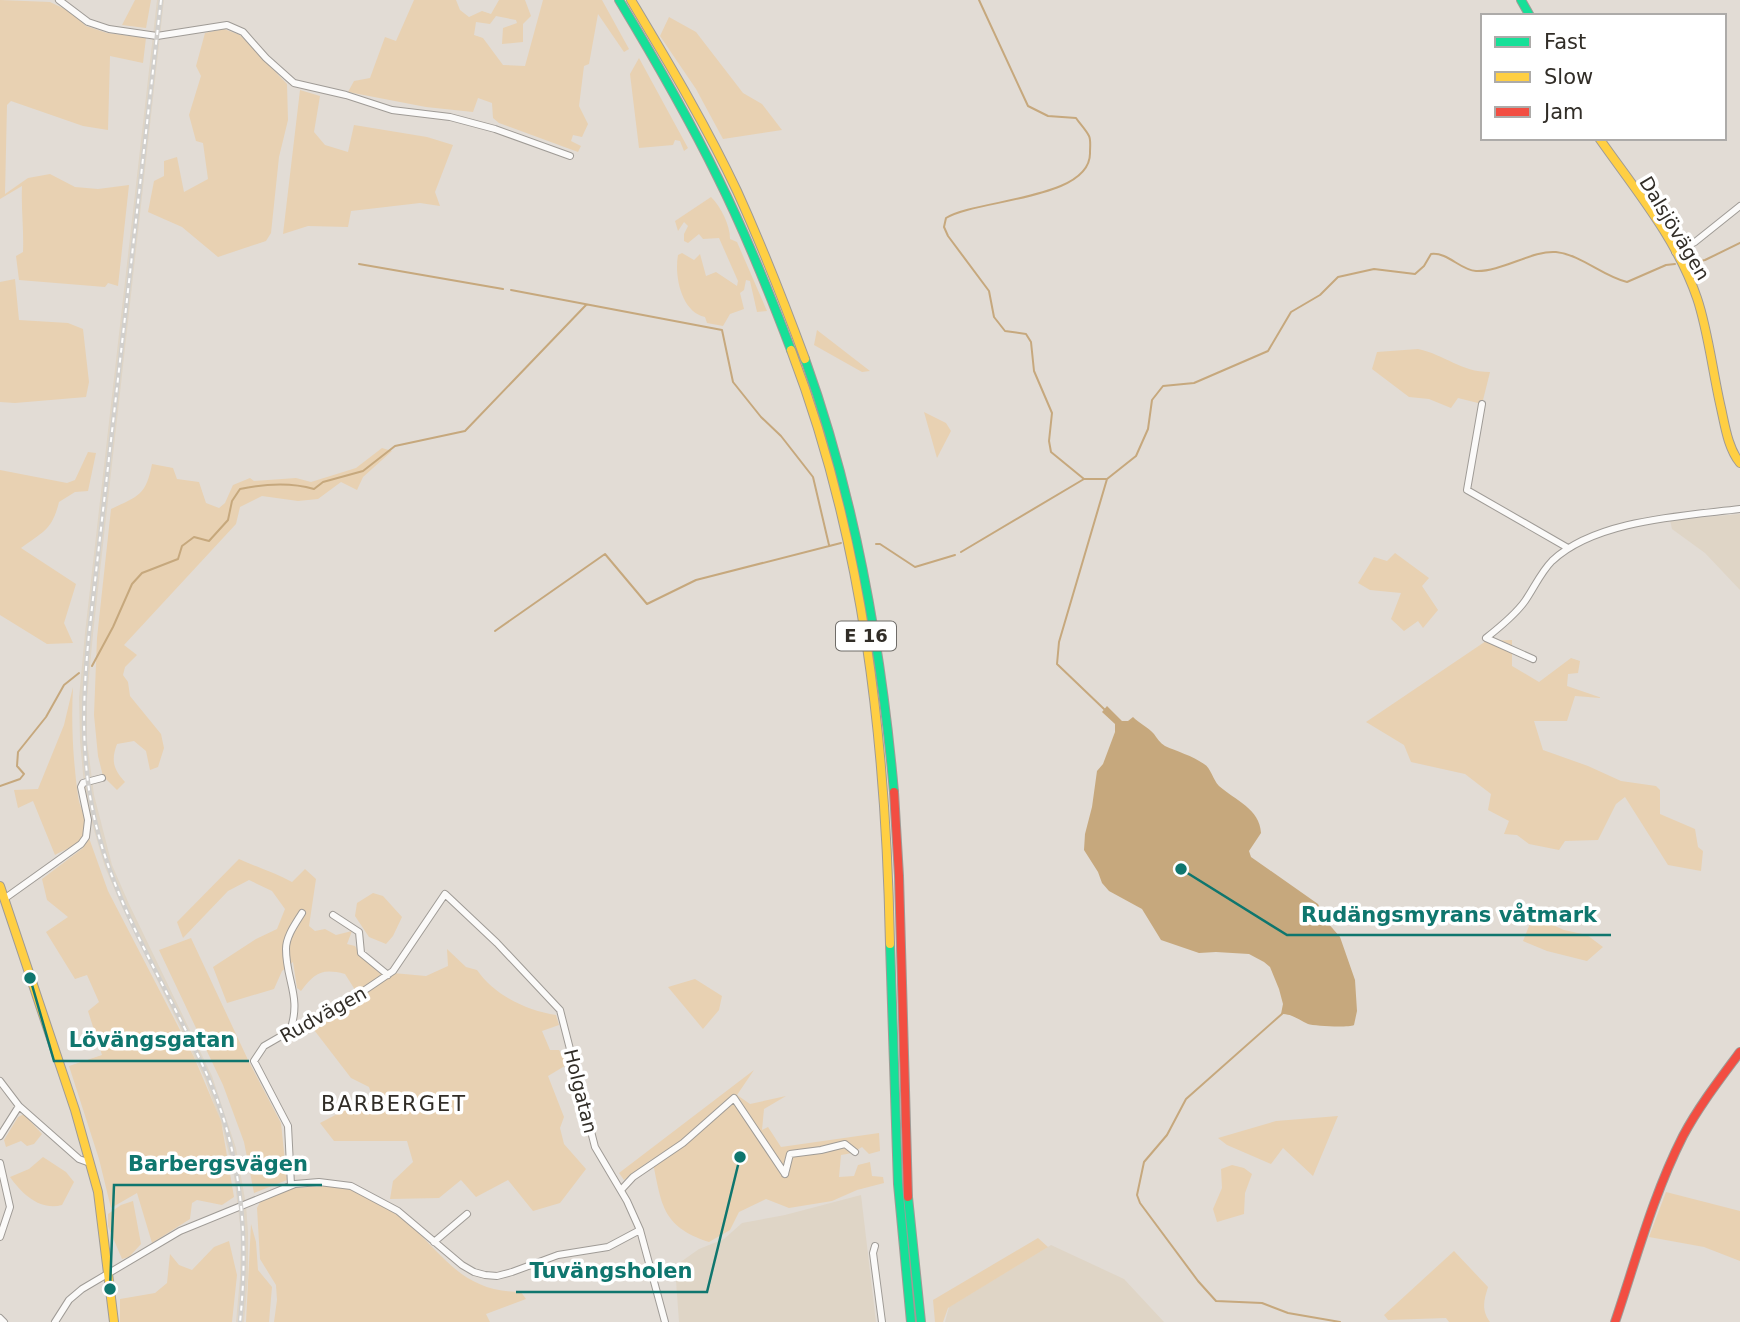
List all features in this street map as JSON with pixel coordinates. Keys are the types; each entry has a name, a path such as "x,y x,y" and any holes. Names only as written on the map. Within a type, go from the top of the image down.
{"main road":[{"name":"E 16","path":"619,0 683,106 763,273 811,404 850,552 870,658 883,767 888,868 894,1156 911,1322"},
{"name":"E 16","path":"631,0 692,102 746,208 772,269 821,402 860,551 880,657 893,766 898,868 902,1100 920,1322"},
{"name":"Dalsjövägen","path":"1600,140 1652,214 1675,252 1697,298 1727,432 1735,457 1740,463"},
{"path":"0,886 3,903 75,1111 99,1192 114,1322"},
{"path":"1615,1322 1656,1198 1678,1144 1714,1086 1740,1052"}],"street":[{"path":"59,0 88,22 109,29 156,36 227,25 243,32 266,58 294,83 346,95 392,110 450,117 484,126 569,156"},
{"path":"1675,252 1695,242 1740,206"},
{"path":"1482,404 1467,490 1568,548"},
{"path":"1533,659 1486,638 1522,604 1550,562 1568,548 1631,524 1740,509"},
{"path":"3,903 81,844 89,830 81,787 83,783 102,778"},
{"name":"Rudvägen","path":"291,1185 288,1126 254,1061 264,1046 290,1031 328,1015 393,971 445,894"},
{"name":"Holgatan","path":"445,894 497,943 560,1010 595,1147 621,1190 640,1230 665,1322"},
{"path":"290,1031 296,1005 286,947 292,929 302,913"},
{"path":"333,915 359,932 361,953 388,975"},
{"path":"0,1081 19,1106 79,1159 90,1163"},
{"path":"621,1190 633,1177 683,1143 734,1098 785,1174 790,1154 845,1144 855,1152"},
{"path":"0,1136 19,1106"},
{"path":"0,1163 10,1207 0,1237"},
{"path":"55,1322 69,1300 82,1289 180,1231 291,1185 319,1182 351,1186 398,1211 474,1272 497,1276 558,1255 608,1247 640,1230"},
{"path":"434,1242 467,1214"},
{"path":"875,1246 873,1254 881,1322"},
{"path":"0,1318 4,1322"}],"shaded area":[{"path":"0,0 50,2 69,11 86,26 107,33 146,38 143,63 110,56 108,130 83,126 11,101 7,105 5,194 28,178 50,174 75,187 98,189 129,185 118,286 108,283 105,287 19,280 16,256 23,252 22,186 0,199"},
{"path":"135,0 151,0 146,28 122,25"},
{"path":"157,0 164,0 93,634 87,699 87,741 94,795 112,865 212,1076 236,1148 248,1232 244,1322 236,1322 241,1232 234,1176 223,1129 205,1079 105,867 91,820 80,741 79,698 85,633"},
{"path":"414,0 456,0 460,10 469,17 482,11 491,14 499,0 525,0 531,16 523,24 523,42 502,44 503,28 517,23 516,20 496,16 490,24 476,22 474,35 483,38 503,65 525,66 543,0 602,0 629,49 624,52 598,14 589,64 584,66 579,106 588,124 582,137 573,135 571,141 581,146 578,152 499,123 493,118 492,103 478,98 473,112 426,107 348,92 354,81 370,78 385,37 396,41"},
{"path":"669,17 696,32 743,93 762,104 782,130 723,139 696,89 660,36"},
{"path":"224,29 240,35 287,84 288,120 279,157 271,233 266,241 218,257 182,227 148,212 154,181 164,176 164,161 177,157 184,192 208,179 203,143 196,141 189,115 201,76 196,66 205,33"},
{"path":"639,58 688,148 684,151 680,141 675,140 673,145 639,148 630,74"},
{"path":"300,90 320,96 314,132 325,145 348,152 354,125 427,137 453,145 435,192 440,206 420,203 351,211 348,227 308,226 283,234"},
{"path":"711,197 724,216 730,239 737,242 767,311 757,312 750,281 746,280 744,290 740,293 744,309 730,314 723,326 707,323 705,317 691,308 681,292 677,273 678,255 682,253 694,260 700,254 706,276 716,272 737,286 738,281 719,238 703,239 699,234 688,243 684,241 684,234 688,226 684,222 678,231 675,221"},
{"path":"15,279 19,320 68,323 83,329 89,382 86,397 0,402 0,282"},
{"path":"817,330 870,371 862,372 814,345"},
{"path":"1418,349 1470,369 1490,372 1482,404 1458,398 1451,408 1429,399 1409,397 1372,369 1377,352"},
{"path":"924,412 946,423 951,431 937,458"},
{"path":"382,448 392,451 363,477 357,490 341,482 318,499 298,501 262,496 240,507 236,524 124,645 137,655 125,667 123,675 128,682 130,696 161,734 164,748 158,767 150,770 146,751 134,741 117,744 114,764 125,782 117,790 103,776 94,715 97,638 111,509 140,493 147,482 152,464 173,468 177,479 199,482 206,503 219,508 225,503 233,485 250,478 254,481 296,478 311,482 356,468"},
{"path":"88,452 96,453 88,491 75,492 59,502 50,524 21,548 76,584 64,623 73,643 47,644 0,615 0,470 67,483 75,480"},
{"path":"1740,514 1740,590 1705,553 1672,529 1670,520"},
{"path":"1395,553 1429,578 1422,586 1438,610 1423,628 1418,621 1404,631 1391,619 1401,593 1370,590 1358,583 1374,557 1387,561"},
{"path":"1512,640 1512,666 1539,682 1571,658 1580,661 1578,673 1568,674 1567,686 1602,698 1575,696 1567,721 1534,721 1543,750 1621,781 1656,786 1660,790 1660,814 1695,829 1698,847 1703,851 1701,871 1668,865 1625,797 1616,804 1598,840 1565,841 1559,850 1529,844 1517,835 1504,834 1509,821 1488,810 1491,794 1465,774 1411,762 1404,745 1366,722 1486,641"},
{"path":"73,687 75,769 86,828 80,840 55,855 33,801 18,808 14,790 38,789 64,725"},
{"path":"1107,706 1122,721 1133,717 1165,746 1204,764 1219,786 1251,811 1260,825 1261,833 1249,851 1251,857 1318,904 1327,922 1340,937 1355,980 1357,1011 1354,1025 1311,1025 1281,1014 1283,1004 1279,989 1270,967 1264,962 1249,954 1199,953 1161,940 1142,909 1109,891 1102,883 1084,850 1097,771 1103,764 1115,732 1115,724 1102,712"},
{"path":"89,838 108,891 194,1057 221,1121 234,1197 222,1205 197,1200 192,1203 190,1219 152,1243 137,1193 111,1208 99,1159 69,1066 102,1055 88,1011 99,1002 87,975 75,979 46,932 68,917 47,900 42,879 83,848"},
{"path":"239,859 292,882 305,869 316,879 309,926 315,931 325,929 336,935 352,931 347,944 355,946 362,957 384,975 357,993 345,974 324,972 310,980 301,991 297,988 293,962 282,971 274,989 227,1003 213,967 256,939 277,929 285,909 272,891 249,880 228,891 183,938 177,922"},
{"path":"373,893 383,896 402,917 386,944 369,937 355,916 357,903"},
{"path":"1533,916 1564,930 1587,935 1603,947 1587,961 1547,951 1523,941"},
{"path":"191,938 281,1123 287,1180 254,1193 244,1142 223,1085 159,950"},
{"path":"447,949 466,967 477,970 502,994 523,1006 556,1015 559,1025 542,1031 550,1050 559,1050 568,1064 548,1076 564,1117 560,1128 564,1144 586,1169 560,1203 533,1211 508,1180 476,1197 461,1180 439,1198 390,1199 393,1181 413,1162 407,1141 334,1141 320,1123 372,1096 369,1087 351,1078 311,1026 393,973 426,976 448,966"},
{"path":"695,979 722,996 719,1010 703,1029 668,987"},
{"path":"754,1070 737,1095 750,1104 786,1096 764,1109 762,1130 768,1127 781,1147 879,1133 880,1151 869,1154 862,1147 841,1155 839,1177 854,1176 858,1165 870,1162 872,1176 883,1177 884,1183 857,1190 832,1201 789,1208 766,1199 739,1212 730,1230 709,1242 693,1236 672,1220 662,1200 652,1159 624,1180 619,1173"},
{"path":"24,1114 42,1134 34,1144 27,1146 21,1141 6,1147 4,1140 18,1117"},
{"path":"1338,1116 1313,1176 1283,1148 1271,1164 1227,1145 1218,1138 1276,1121"},
{"path":"43,1157 66,1172 74,1182 62,1205 46,1206 32,1200 10,1177 29,1169"},
{"path":"1232,1165 1244,1168 1252,1174 1245,1193 1244,1214 1217,1222 1213,1209 1222,1188 1221,1169"},
{"path":"327,1186 355,1191 371,1199 409,1224 470,1279 485,1286 521,1292 526,1299 486,1314 490,1322 274,1322 276,1285 260,1259 257,1208 262,1198 295,1188"},
{"path":"1666,1192 1740,1211 1740,1261 1704,1247 1649,1237"},
{"path":"861,1195 876,1322 679,1322 675,1266 699,1249 724,1239 742,1223"},
{"path":"133,1201 141,1244 129,1257 122,1259 108,1226 108,1214"},
{"path":"251,1224 256,1242 258,1270 272,1287 269,1322 246,1322"},
{"path":"1038,1238 1048,1247 948,1308 943,1322 935,1322 933,1300"},
{"path":"229,1241 237,1275 232,1322 120,1322 120,1299 155,1293 167,1283 170,1254 179,1265 192,1270 214,1247"},
{"path":"1051,1245 1124,1279 1164,1322 945,1322 949,1307"},
{"path":"1454,1251 1488,1287 1484,1309 1490,1322 1449,1322 1446,1318 1388,1320 1384,1315"}],"waterway":[{"path":"979,0 1028,106 1048,116 1076,118 1089,136 1090,152 1086,168 1073,180 1030,196 961,212 946,218 944,227 989,291 994,317 1005,331 1026,334 1031,342 1034,371 1052,413 1049,441 1051,452 1084,479"},
{"path":"1686,264 1705,260 1740,243"},
{"path":"1107,479 1136,456 1148,429 1152,400 1163,386 1194,383 1268,351 1291,312 1320,295 1338,277 1374,269 1415,274 1431,254 1443,256 1476,271 1496,268 1537,254 1556,252 1575,257 1627,282 1666,265 1675,264"},
{"path":"359,264 503,289"},
{"path":"511,290 722,330 733,382 813,477 829,545"},
{"path":"92,666 132,584 142,573 178,559 182,546 194,537 209,541 228,520 232,501 240,489 277,485 314,489 323,482 363,471 395,446 465,431 586,305"},
{"path":"961,552 1084,479 1106,479"},
{"path":"1104,709 1057,664 1059,642 1107,479"},
{"path":"495,631 605,554 647,604 696,580 841,543"},
{"path":"876,544 915,567 955,555"},
{"path":"0,786 20,779 24,774 17,766 18,752 46,717 64,685 79,673"},
{"path":"1283,1013 1186,1099 1167,1135 1144,1162 1137,1195 1140,1203 1198,1281 1216,1301 1262,1303 1288,1313 1340,1322"}],"railway":[{"path":"161,0 89,634 84,737 93,814 110,871 135,931 208,1077 229,1136 243,1228 240,1322"}],"traffic: fast":[{"path":"619,0 718,178 757,263 791,350"},
{"path":"1521,0 1529,14"},
{"path":"805,359 823,411 852,518 882,682 894,792"},
{"path":"890,944 898,1184 911,1322"},
{"path":"908,1197 921,1322"}],"traffic: slow":[{"path":"631,0 725,166 805,359"},
{"path":"1600,140 1654,215 1688,276 1704,324 1728,437 1740,463"},
{"path":"791,350 837,495 866,642 883,792 890,944"},
{"path":"0,886 75,1110 98,1192 114,1322"}],"traffic: jam":[{"path":"894,792 908,1197"},
{"path":"1615,1322 1672,1158 1696,1114 1740,1052"}],"place":[{"name":"Rudängsmyrans våtmark","path":"1181,869"},
{"name":"Lövängsgatan","path":"30,978"},
{"name":"Tuvängsholen","path":"740,1157"},
{"name":"Barbergsvägen","path":"110,1289"}],"district":[{"name":"BARBERGET","path":"394,1104"}]}
